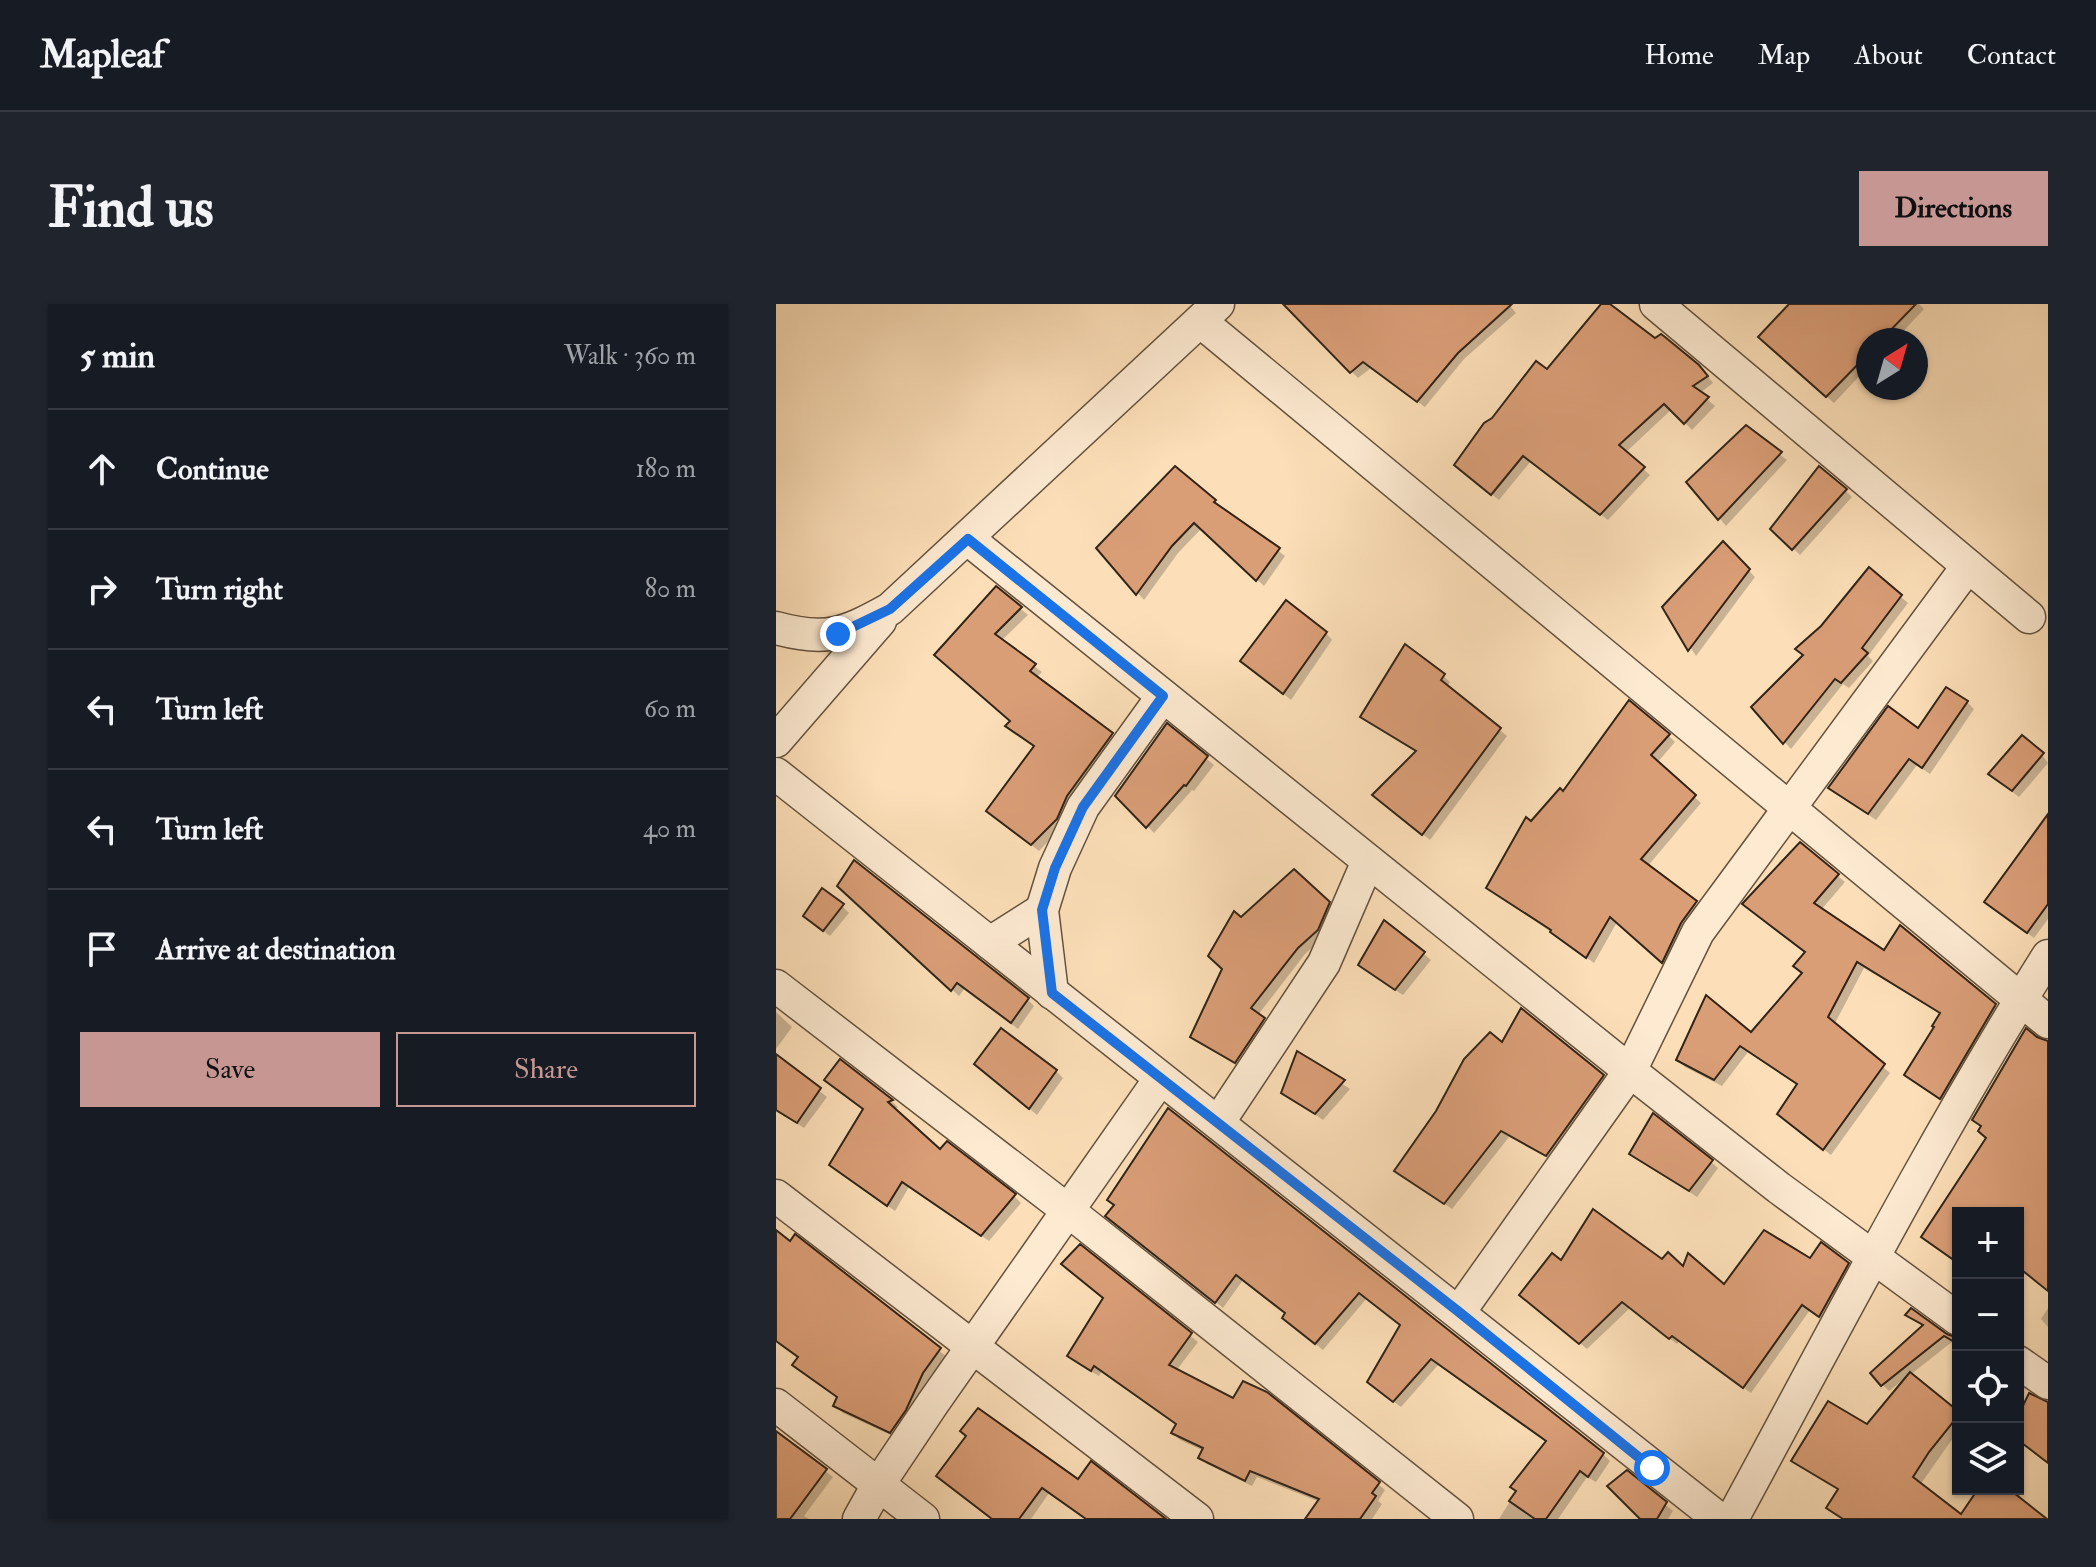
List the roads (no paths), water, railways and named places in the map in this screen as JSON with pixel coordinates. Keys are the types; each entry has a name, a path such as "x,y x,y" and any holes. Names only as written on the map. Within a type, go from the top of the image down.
{"street":[{"path":"1656,304 2029,617"},
{"path":"776,741 890,609 1209,312 1788,809 2048,1022"},
{"path":"968,539 1630,1071 1779,1188 1952,1315"},
{"path":"1459,1312 1630,1071 1698,932 1968,566"},
{"path":"776,628 803,635 838,634 890,609"},
{"path":"1052,993 1042,910 1055,868 1083,807 1163,696"},
{"path":"776,774 1719,1519"},
{"path":"1218,1123 1324,963 1368,861"},
{"path":"990,943 1042,910"},
{"path":"1732,1519 1874,1258 2048,956"},
{"path":"776,986 1066,1209 1457,1519"},
{"path":"859,1519 878,1485 1066,1209 1160,1079"},
{"path":"776,1196 1197,1519"},
{"path":"2024,1366 2048,1383"},
{"path":"776,1405 923,1519"}]}
